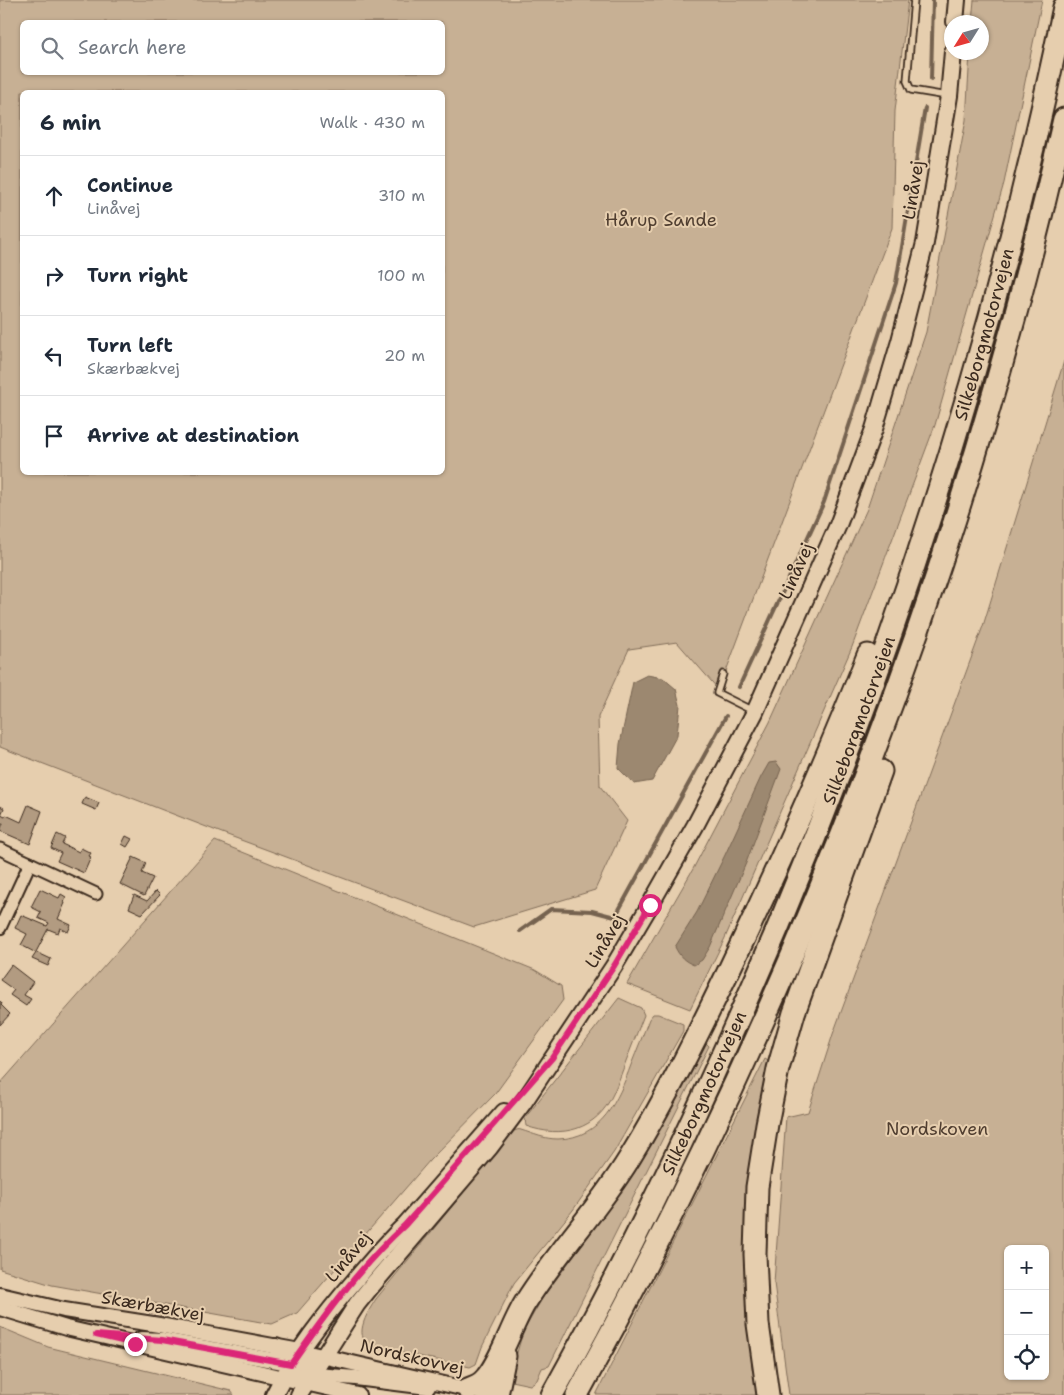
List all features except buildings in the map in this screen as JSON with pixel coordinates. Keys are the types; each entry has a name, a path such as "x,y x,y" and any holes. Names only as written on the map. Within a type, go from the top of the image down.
{"highway":[{"name":"Silkeborgmotorvejen","path":"552,1395 664,1180 715,1072 810,849 857,728 902,602 948,458 1005,258 1034,143 1064,7"},
{"name":"Silkeborgmotorvejen","path":"578,1395 685,1189 784,974 832,859 880,735 924,610 985,421 1025,276 1064,119"},
{"path":"768,1395 758,1324 755,1254 757,1187 778,1069 794,1014 914,678 935,612 985,421"},
{"path":"468,1390 483,1381 491,1370 529,1296 605,1195 628,1160 685,1061 790,842 846,712 948,458"},
{"path":"497,1395 510,1333"}],"main road":[{"path":"956,15 957,0"},
{"name":"Linåvej","path":"301,1372 490,1147 523,1103 614,966 695,826 755,712 838,525 874,429 900,342 925,243 949,96 952,60"},
{"name":"Linåvej","path":"301,1372 346,1303 394,1245 405,1225 552,1058"},
{"path":"274,1395 301,1372 284,1352 276,1348"}],"street":[{"path":"0,849 96,894"},
{"path":"0,928 30,863"},
{"name":"Skærbækvej","path":"0,1294 64,1310 159,1325 276,1348"},
{"path":"0,1308 96,1335 162,1340 301,1372 411,1386 468,1390"},
{"path":"301,1372 358,1395"},
{"name":"Nordskovvej","path":"301,1372 468,1390 492,1395"}],"lane":[{"path":"914,0 906,81 910,90 949,96"},
{"path":"723,674 717,693 755,712"}],"green space":[{"name":"Hårup Sande","path":"0,0 908,0 895,111 892,228 719,690 677,642 629,649 598,717 600,786 627,821 595,890 474,927 222,833 0,747"},
{"path":"974,0 1042,0 1004,183 935,425 852,647 725,938 690,1009 627,984 693,869 770,722 867,509 926,332 966,120 970,60 989,60 989,15 973,15"},
{"name":"Nordskoven","path":"1064,361 1064,1395 789,1395 774,1283 786,1117 808,1112 833,1034 983,626"},
{"path":"215,841 535,970 561,986 563,1000 495,1094 430,1160 297,1313 272,1324 52,1285 0,1269 0,1084"},
{"path":"619,998 641,1008 644,1015 617,1086 606,1106 598,1116 588,1123 565,1131 553,1132 526,1126 525,1118"},
{"path":"653,1014 658,1014 683,1024 683,1031 614,1152 573,1210 514,1283 482,1347 476,1364 470,1367 367,1344 363,1339 363,1326 365,1318 376,1299 514,1131 520,1130 553,1139 573,1137 586,1132 606,1115 614,1104 649,1019"},
{"path":"704,1041 709,1046 549,1366 542,1368 537,1380 530,1385 511,1381 523,1332 543,1297 615,1200"},
{"path":"765,1059 773,1064 759,1395 596,1395"},
{"path":"0,1327 48,1347 231,1391 234,1395 0,1395"}],"shaded area":[{"path":"647,675 663,678 676,689 680,705 677,735 652,781 634,784 618,768 620,744 633,682"},
{"path":"776,762 781,769 746,863 710,947 702,960 694,965 683,958 675,947 697,912 761,777 769,763"}],"waterway":[{"path":"931,79 933,0"},
{"path":"739,687 824,502 896,283 925,108"},
{"path":"520,931 551,909 592,911 615,917 726,716"}],"route":[{"path":"135,1344 96,1335 162,1340 291,1364 340,1297 552,1058 614,966 650,905"}]}
